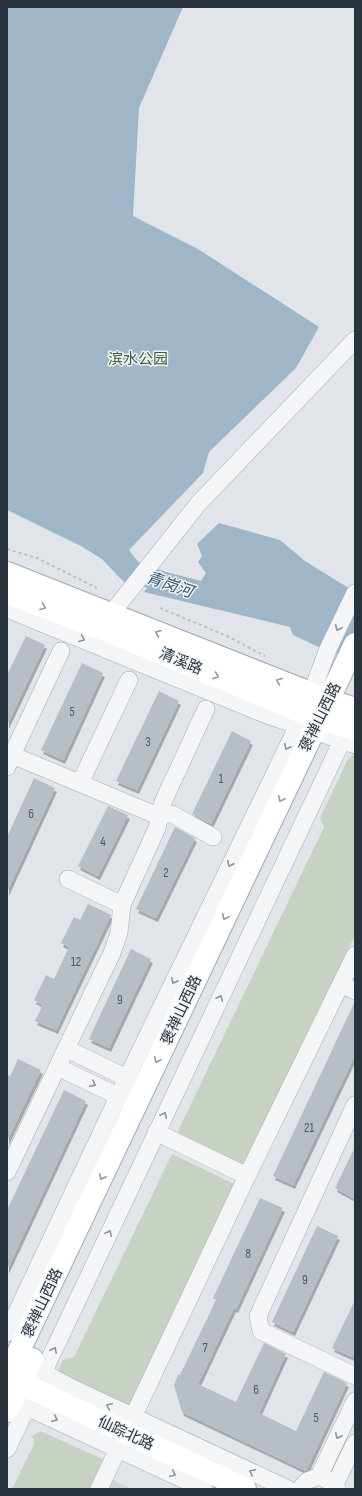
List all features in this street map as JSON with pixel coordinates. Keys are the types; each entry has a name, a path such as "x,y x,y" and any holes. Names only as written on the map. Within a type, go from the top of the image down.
{"main road":[{"name":"清溪路","path":"11,596 111,614 332,721"},
{"name":"清溪路","path":"11,596 113,633 332,721"},
{"name":"褒禅山西路","path":"18,1383 332,721 350,671 355,644"},
{"name":"褒禅山西路","path":"18,1383 131,1092 332,721"},
{"name":"仙踪北路","path":"18,1383 245,1489"}],"street":[{"path":"111,614 198,504 355,340"},
{"path":"7,1449 18,1383 156,1132 332,721 328,649 355,593"},
{"path":"61,651 10,761 80,783 151,814 172,814 213,837"},
{"path":"80,783 129,680"},
{"path":"7,1172 112,953 119,932 122,905 157,828 163,802 206,709"},
{"path":"68,879 122,905"},
{"path":"99,1489 247,1176 348,988 355,955"},
{"path":"67,1049 131,1092"},
{"path":"58,1067 131,1092"},
{"path":"7,1333 131,1092"},
{"path":"355,1106 258,1316 261,1331 355,1376"},
{"path":"156,1132 247,1176"},
{"path":"18,1383 204,1489"},
{"path":"18,1383 72,1388 288,1489"},
{"path":"300,1489 307,1481 319,1476 355,1401"},
{"path":"319,1476 336,1487 355,1443"}],"path":[{"path":"7,549 37,558 97,588"},
{"path":"160,608 227,636 266,656"}],"shaded area":[{"path":"113,1480 132,1489 109,1489"}],"green space":[{"path":"355,755 355,935 246,1165 239,1167 179,1138 178,1131 324,827 320,818 348,759"},
{"path":"172,1154 236,1185 129,1410 58,1371 63,1360 74,1357"},
{"path":"40,1431 105,1460 92,1489 12,1489 35,1442 32,1436"}],"water":[{"name":"滨水公园","path":"7,7 183,7 139,108 133,216 198,249 319,327 296,368 209,452 203,473 129,550 139,563 125,583 102,559 81,546 7,510"},
{"path":"219,523 280,540 305,561 355,592 355,659 323,649 293,635 290,627 144,592 162,571 201,581 206,573 198,562 202,556 197,544"}],"building":[{"path":"26,636 45,645 7,725 7,675"},
{"path":"82,663 103,673 63,760 41,750"},
{"path":"159,691 179,701 137,790 116,781"},
{"path":"232,731 251,741 211,824 192,814"},
{"path":"34,778 55,788 7,892 7,837"},
{"path":"108,806 128,815 98,876 78,866"},
{"path":"175,827 195,838 156,918 136,909"},
{"path":"88,904 111,915 56,1030 35,1021 43,1005 34,1000 46,975 54,979 69,947 61,943 74,917 80,920"},
{"path":"131,949 151,959 109,1048 89,1039"},
{"path":"355,1001 355,1055 293,1185 273,1176"},
{"path":"18,1059 41,1070 7,1141 7,1075 10,1076"},
{"path":"64,1090 86,1101 7,1270 7,1210"},
{"path":"355,1147 355,1199 335,1188"},
{"path":"260,1198 283,1208 236,1309 234,1308 198,1384 236,1402 264,1343 286,1354 259,1413 296,1431 324,1372 347,1383 306,1471 182,1412 174,1385 216,1300 213,1298"},
{"path":"317,1226 338,1236 293,1332 272,1322"},
{"path":"355,1300 355,1352 352,1357 332,1348"}],"waterway":[{"name":"青岗河","path":"124,567 182,589"}]}
